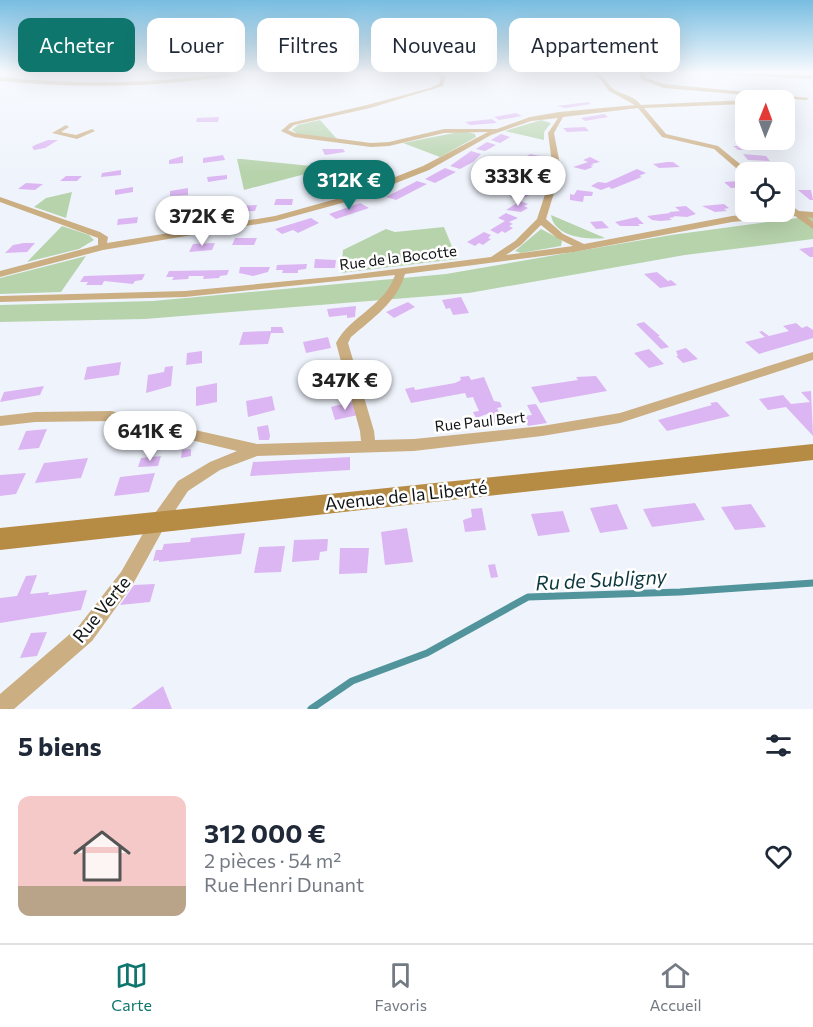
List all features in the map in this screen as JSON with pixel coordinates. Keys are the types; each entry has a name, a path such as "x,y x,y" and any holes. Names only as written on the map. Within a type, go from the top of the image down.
{"main road":[{"name":"Avenue de la Liberté","path":"0,538 813,452"}],"street":[{"path":"375,105 292,124 284,131 294,135 371,145 389,144 444,131 498,130"},
{"path":"0,274 102,247 276,218 350,198 426,168 498,130 530,119 559,114 680,105"},
{"path":"639,107 664,136 716,147 735,163"},
{"path":"494,260 518,243 541,220 557,170 550,132 561,118 559,114"},
{"path":"66,128 55,133 77,137 92,131"},
{"path":"0,199 97,234 103,237 102,247"},
{"path":"797,213 813,226"},
{"name":"Rue de la Bocotte","path":"0,299 185,294 401,272 582,247 732,219 797,213 813,215"},
{"path":"541,220 560,236 582,247"},
{"path":"368,446 368,431 342,343 346,335 399,282 401,272"},
{"name":"Rue Paul Bert","path":"0,421 35,417 111,416 257,450 414,445 542,431 620,418 813,356"},
{"name":"Rue Verte","path":"0,708 85,634 127,578 159,521 183,486 215,466 257,450"}],"green space":[{"path":"320,120 337,139 298,134 292,130 298,125"},
{"path":"541,120 551,123 544,132 544,140 505,131"},
{"path":"464,131 475,134 476,137 440,157 403,143"},
{"path":"237,159 311,166 309,173 244,190"},
{"path":"72,192 66,218 34,207 46,198"},
{"path":"551,215 605,238 572,235 558,228"},
{"path":"813,216 813,239 685,255 469,293 145,319 0,322 0,305 153,301 446,274 671,235 768,222 795,222 795,218"},
{"path":"62,226 89,235 94,240 79,249 27,262"},
{"path":"444,227 457,259 341,273 343,250 386,229 395,232"},
{"path":"541,229 560,239 561,246 521,253 515,251"},
{"path":"86,256 61,292 0,294 0,278"}],"building":[{"path":"564,105 584,105 566,108 557,106"},
{"path":"516,113 522,116 499,120 494,117"},
{"path":"604,114 608,117 585,121 581,118"},
{"path":"219,117 218,122 196,122 197,118"},
{"path":"492,119 497,123 470,125 465,122"},
{"path":"585,127 589,131 567,132 563,128"},
{"path":"501,134 510,137 500,143 491,140"},
{"path":"48,140 58,140 45,148 34,150 32,147 35,145"},
{"path":"487,142 496,145 485,151 476,149"},
{"path":"322,149 343,149 345,152 325,155"},
{"path":"471,151 481,154 473,162 460,169 450,166"},
{"path":"530,154 543,157 531,164 520,161"},
{"path":"743,154 766,156 770,161 748,160"},
{"path":"223,155 225,160 203,163 203,158"},
{"path":"183,156 183,163 169,164 169,160"},
{"path":"590,157 600,162 591,164 594,165 590,166 593,167 585,170 573,167 588,162 583,160"},
{"path":"673,162 680,167 659,168 653,164"},
{"path":"389,167 392,171 375,174 372,169"},
{"path":"527,167 537,170 534,175 537,175 532,179 521,176"},
{"path":"445,168 456,172 435,183 425,179"},
{"path":"637,169 646,173 639,176 642,177 612,189 609,187 601,190 591,186 598,182 606,183"},
{"path":"121,170 121,175 101,177 102,173"},
{"path":"227,175 227,179 208,182 207,177"},
{"path":"66,176 82,176 77,181 60,181"},
{"path":"363,179 364,184 347,185 345,180"},
{"path":"417,181 427,184 396,200 386,197"},
{"path":"735,181 735,188 731,188 724,182"},
{"path":"26,183 43,184 35,190 18,189"},
{"path":"133,187 133,192 115,195 115,190"},
{"path":"334,187 335,193 323,194 322,191 316,192 315,189"},
{"path":"188,188 188,195 170,196 170,191"},
{"path":"523,189 530,192 527,194 530,195 517,200 510,197"},
{"path":"577,190 593,192 592,196 584,196 583,202 570,200 570,194 574,195"},
{"path":"798,190 811,190 813,200 810,200"},
{"path":"276,199 293,199 292,205 274,205"},
{"path":"520,201 528,204 524,206 528,208 521,212 506,210"},
{"path":"360,203 369,208 336,219 329,214"},
{"path":"724,204 729,208 724,209 727,211 715,212 702,206"},
{"path":"257,205 255,211 235,212 238,206"},
{"path":"686,206 696,214 687,217 673,216 675,217 669,218 672,220 660,221 652,220 647,216 680,211 675,207"},
{"path":"204,211 222,211 219,217 200,219"},
{"path":"506,213 518,218 509,222 513,224 509,226 513,228 498,234 490,230 505,221 498,218"},
{"path":"183,214 181,221 160,222 162,216"},
{"path":"138,217 137,223 117,225 118,219"},
{"path":"637,217 644,224 620,226 615,222"},
{"path":"311,218 319,223 298,233 293,230 282,234 275,229"},
{"path":"602,221 609,228 596,229 590,222"},
{"path":"484,232 491,235 488,238 491,239 483,245 479,243 475,246 467,242"},
{"path":"235,238 257,238 254,245 232,245"},
{"path":"35,243 27,252 5,253 13,245"},
{"path":"215,243 212,250 189,252 193,244"},
{"path":"813,247 813,257 799,249"},
{"path":"315,259 336,260 335,268 314,268"},
{"path":"307,264 306,269 298,270 298,273 282,273 283,270 276,270 277,265"},
{"path":"240,267 270,267 268,272 253,276 239,273"},
{"path":"229,270 227,275 219,278 203,279 204,276 189,276 188,279 172,280 174,277 166,277 169,271"},
{"path":"657,272 677,285 660,288 644,274"},
{"path":"145,274 142,280 135,281 133,284 104,281 102,285 86,285 88,282 80,282 84,276"},
{"path":"461,297 469,313 453,315 450,308 446,309 442,300"},
{"path":"408,302 415,307 394,318 386,312"},
{"path":"356,306 355,317 347,318 347,315 329,317 327,309"},
{"path":"644,322 669,347 661,349 636,324"},
{"path":"796,323 802,328 807,326 813,330 813,338 759,354 745,342 765,337 759,332 762,331 769,336 789,331 783,326"},
{"path":"271,327 282,327 284,333 271,333 268,344 239,345 243,332 271,331"},
{"path":"328,337 331,348 306,353 303,342"},
{"path":"686,348 698,359 683,363 676,356 678,356 676,351"},
{"path":"649,349 664,364 649,368 634,353"},
{"path":"202,351 202,363 186,365 187,353"},
{"path":"121,362 119,375 84,380 87,367"},
{"path":"173,366 171,386 146,393 148,375 164,372 165,367"},
{"path":"469,376 471,380 484,377 494,401 500,402 502,407 497,408 504,422 495,424 490,413 476,418 473,412 479,411 473,397 467,398 465,393 411,403 405,389 414,387 415,390 455,383 461,380 460,377"},
{"path":"596,376 607,391 540,403 531,387 578,380 576,377"},
{"path":"338,382 339,389 316,394 314,386"},
{"path":"217,383 217,402 196,406 196,387"},
{"path":"44,386 40,395 0,402 4,392"},
{"path":"811,391 813,436 786,407 768,410 759,399 783,395 791,404 810,402 801,392"},
{"path":"272,396 275,410 248,417 246,401"},
{"path":"354,401 358,415 335,420 331,407"},
{"path":"717,402 730,416 667,431 658,420 712,405 710,403"},
{"path":"536,404 547,423 528,426 523,416 532,415 527,405"},
{"path":"268,425 269,440 259,440 257,427"},
{"path":"47,429 39,448 18,450 26,431"},
{"path":"191,449 191,456 181,458 182,450"},
{"path":"161,456 158,466 138,467 141,458"},
{"path":"350,457 350,470 250,476 253,462"},
{"path":"88,458 81,478 35,483 44,463"},
{"path":"26,473 16,494 0,496 0,475"},
{"path":"155,473 149,492 114,496 120,477"},
{"path":"695,503 705,520 652,527 643,509"},
{"path":"617,504 628,529 600,533 590,508"},
{"path":"751,504 766,527 735,530 721,507"},
{"path":"482,508 486,530 465,532 463,520 472,517 471,509"},
{"path":"563,511 570,532 538,536 531,514"},
{"path":"407,528 413,562 385,565 381,532"},
{"path":"245,533 241,554 153,561 156,550 162,550 164,544 190,542 191,538"},
{"path":"328,539 327,551 320,552 319,560 292,562 294,540"},
{"path":"285,546 281,572 254,573 259,547"},
{"path":"340,548 369,548 367,573 339,574"},
{"path":"495,564 498,577 491,578 488,565"},
{"path":"37,575 30,594 49,592 48,595 87,590 81,610 0,623 0,598 17,596 26,576"},
{"path":"155,584 150,602 120,605 134,585"},
{"path":"47,632 37,656 20,658 31,633"},
{"path":"163,686 172,709 131,709"}],"waterway":[{"name":"Ru de Subligny","path":"311,709 352,681 427,653 528,597 680,592 813,583"}]}
